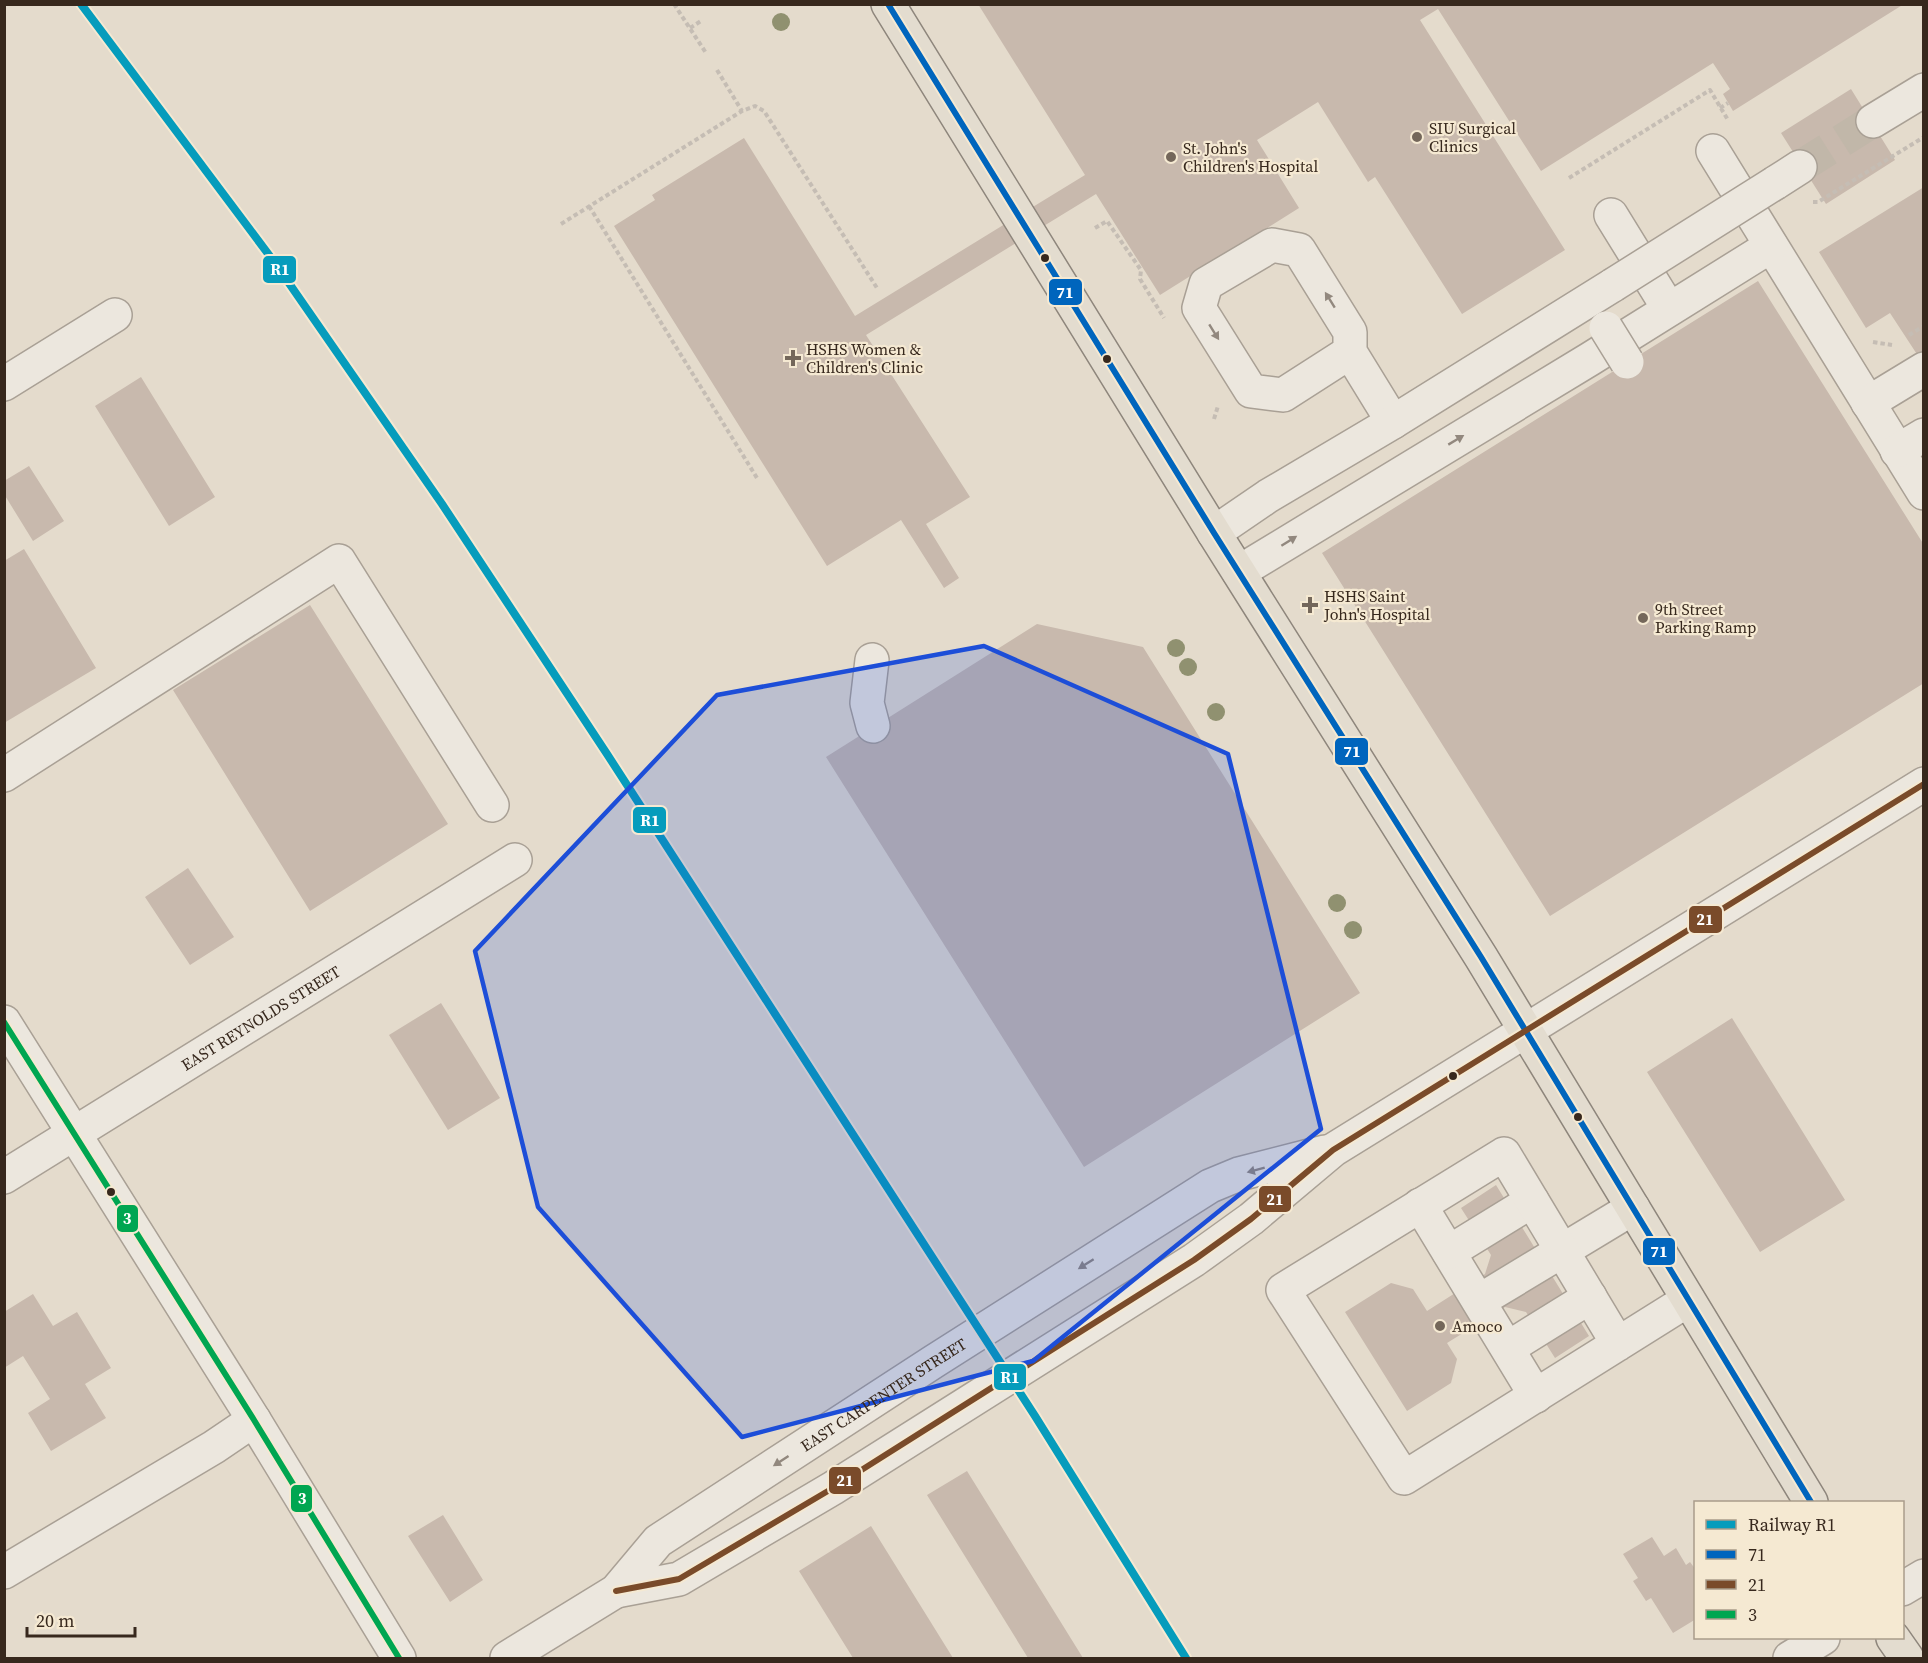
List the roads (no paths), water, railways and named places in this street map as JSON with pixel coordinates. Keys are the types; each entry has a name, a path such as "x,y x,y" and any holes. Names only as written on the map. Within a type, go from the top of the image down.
{"main road":[{"path":"888,4 1214,533 1481,957 1810,1501"},
{"path":"1894,1639 1907,1659"}],"street":[{"path":"1873,121 1923,90"},
{"path":"1713,151 1868,403 1910,443 1923,493"},
{"path":"1214,533 1268,496 1393,422 1788,175"},
{"path":"1611,215 1657,316"},
{"path":"1350,352 1283,395 1251,391 1199,308 1206,284 1272,245 1299,250 1350,332 1350,352 1393,422"},
{"path":"1239,572 1772,246"},
{"path":"1601,293 1606,328 1627,362"},
{"path":"4,384 115,315"},
{"path":"1868,403 1923,369"},
{"path":"4,775 339,561 492,805"},
{"path":"872,660 867,704 873,726"},
{"name":"EAST CARPENTER STREET","path":"616,1591 679,1579 833,1488 1194,1260 1251,1219 1333,1150 1923,784"},
{"name":"EAST REYNOLDS STREET","path":"4,1177 515,860"},
{"path":"4,1022 254,1420 399,1659"},
{"name":"EAST CARPENTER STREET","path":"507,1659 616,1591 658,1541 933,1362 1210,1186 1239,1174 1333,1150"},
{"path":"1618,1344 1504,1154 1283,1290 1404,1478 1536,1396 1688,1300"},
{"path":"1449,1252 1532,1201"},
{"path":"1420,1205 1536,1396"},
{"path":"1479,1301 1633,1208"},
{"path":"1508,1348 1590,1297"},
{"path":"4,1572 214,1447 254,1420"},
{"path":"1904,1588 1923,1576"},
{"path":"1790,1659 1821,1639"}],"tunnel":[{"path":"1800,167 1873,121"}],"rail line":[{"name":"R1","path":"81,4 275,263 442,504 607,754 1035,1416 1186,1658"}],"place":[{"name":"SIU Surgical Clinics","path":"1417,137"},
{"name":"St. John's Children's Hospital","path":"1171,157"},
{"name":"HSHS Women & Children's Clinic","path":"793,358"},
{"name":"HSHS Saint John's Hospital","path":"1310,605"},
{"name":"9th Street Parking Ramp","path":"1643,618"},
{"name":"Amoco","path":"1440,1326"}]}
